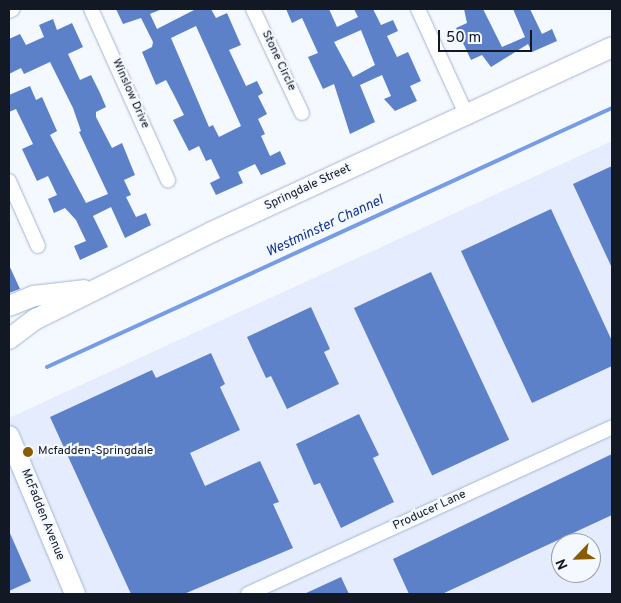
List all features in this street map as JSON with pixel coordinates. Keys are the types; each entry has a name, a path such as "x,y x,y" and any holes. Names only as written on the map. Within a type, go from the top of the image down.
{"main road":[{"name":"Springdale Street","path":"9,339 36,319 98,288 612,47"},
{"path":"9,306 34,296 98,288"},
{"name":"McFadden Avenue","path":"11,443 74,594"}],"street":[{"path":"9,11 13,9"},
{"name":"Winslow Drive","path":"91,9 168,180"},
{"name":"Stone Circle","path":"253,9 302,113"},
{"path":"418,9 466,114"},
{"path":"9,181 38,246"},
{"name":"Producer Lane","path":"248,594 612,427"}],"shaded area":[{"path":"612,141 612,594 9,594 9,418"}],"building":[{"path":"116,9 162,9 150,14 157,29 196,9 211,9 216,18 227,13 241,45 229,50 246,86 257,81 263,93 258,96 267,114 258,119 265,134 261,136 270,156 280,151 286,164 261,175 255,164 238,172 243,183 216,195 210,183 220,178 211,159 206,161 199,146 189,151 173,120 184,115 166,80 156,85 142,52 152,47 153,42 141,18 123,24","holes":["196,26 241,126 219,137 213,125 209,127 171,38"]},
{"path":"286,9 329,9 337,27 358,17 354,9 373,9 381,25 393,20 398,31 387,36 397,57 408,52 421,81 410,86 417,101 395,111 384,99 391,96 382,75 360,85 375,122 350,134 334,84 323,89 308,57 318,53 302,18 292,23","holes":["361,30 375,65 353,77 334,42"]},
{"path":"464,9 483,9 502,47 525,37 513,9 530,9 542,34 552,29 557,41 532,52 528,44 491,67 482,55 471,60 456,28 467,23"},
{"path":"53,19 57,30 72,23 83,47 68,54 80,80 91,75 100,93 106,107 96,112 96,117 112,148 122,143 135,175 124,180 131,195 126,197 136,217 146,213 151,225 125,238 111,207 93,216 108,247 80,260 74,246 86,241 76,220 65,208 54,213 48,199 57,195 48,176 37,181 22,149 33,144 16,109 9,112 9,95 30,86 36,100 42,97 57,131 50,135 86,203 108,194 79,132 81,131 73,108 50,62 24,74 21,68 9,74 9,39 20,34 26,45 44,37 39,25"},
{"path":"612,166 612,268 573,184"},
{"path":"551,209 612,341 612,366 532,403 461,251"},
{"path":"9,265 20,289 9,293"},
{"path":"431,272 509,440 432,476 354,308"},
{"path":"311,307 330,349 324,352 339,384 287,409 271,376 266,378 247,337"},
{"path":"211,353 225,384 220,387 240,430 190,453 205,486 260,461 279,502 273,504 293,548 184,594 131,594 50,417 152,370 156,378"},
{"path":"359,414 379,455 373,458 394,502 341,528 320,483 314,485 296,444"},
{"path":"612,454 612,515 573,533 551,533 551,543 442,594 409,594 393,559"},
{"path":"9,531 31,581 9,591"},
{"path":"341,577 349,594 304,594"}],"waterway":[{"name":"Westminster Channel","path":"47,367 612,108"}],"place":[{"name":"Mcfadden-Springdale","path":"28,452"}]}
